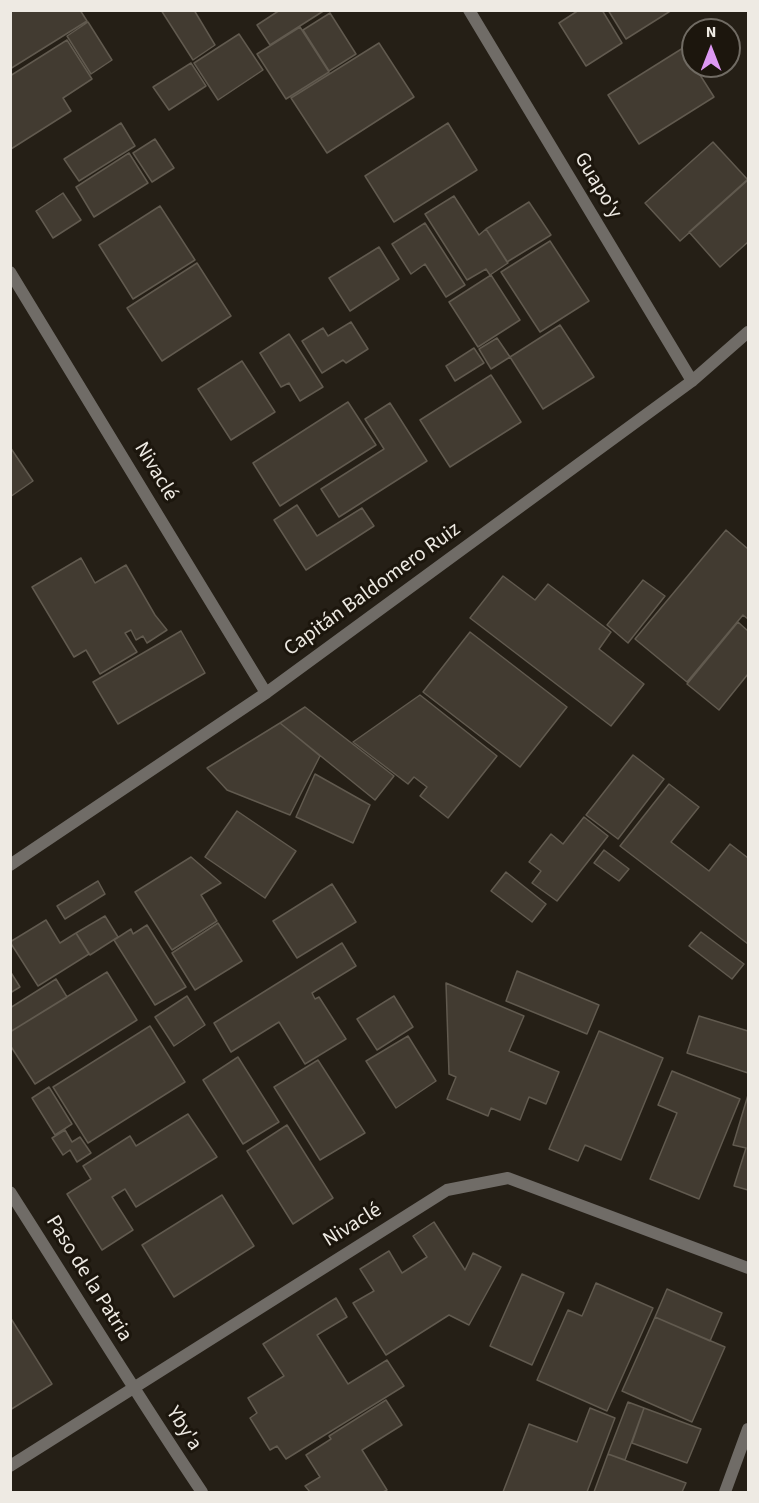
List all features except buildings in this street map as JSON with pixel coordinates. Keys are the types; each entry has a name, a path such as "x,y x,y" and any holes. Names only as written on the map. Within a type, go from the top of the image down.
{"street":[{"name":"Guapo'y","path":"469,10 692,381"},
{"name":"Nivaclé","path":"10,272 266,693"},
{"name":"Capitán Baldomero Ruiz","path":"10,865 266,693 692,381 748,332"},
{"name":"Nivaclé","path":"10,1466 447,1190 508,1178 748,1268"},
{"name":"Paso de la Patria","path":"10,1192 132,1388"},
{"name":"Yby'a","path":"132,1388 202,1492"},
{"path":"726,1492 748,1429"}]}
